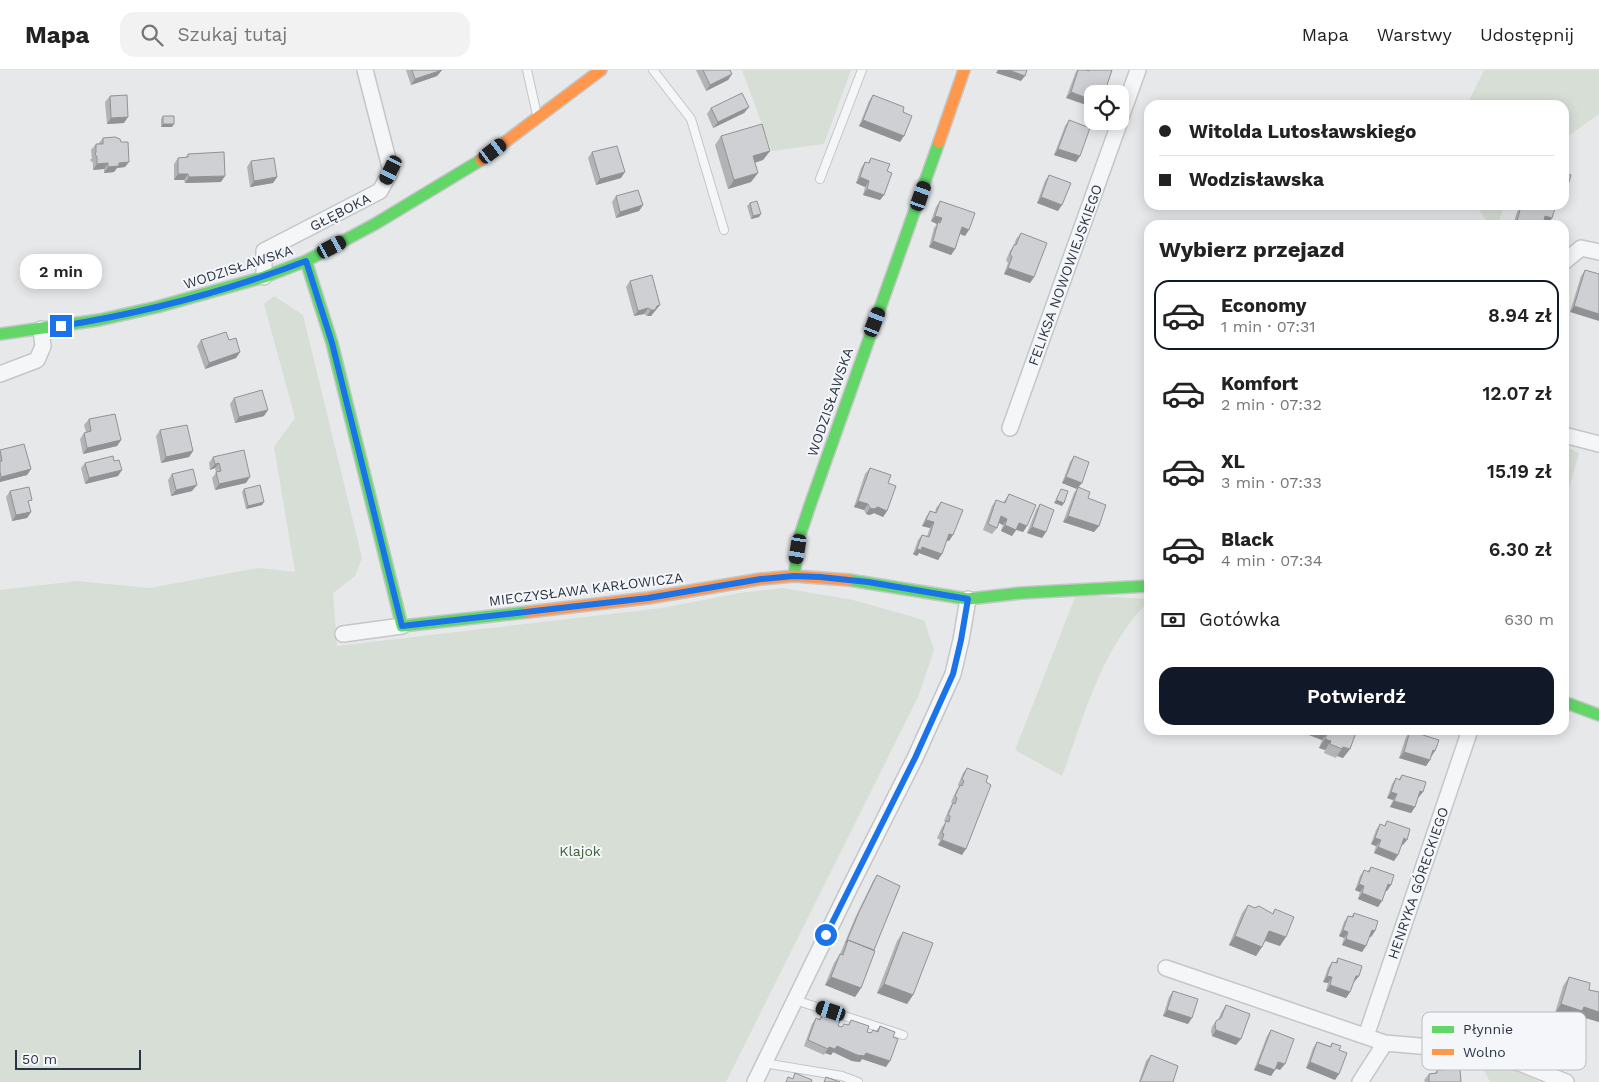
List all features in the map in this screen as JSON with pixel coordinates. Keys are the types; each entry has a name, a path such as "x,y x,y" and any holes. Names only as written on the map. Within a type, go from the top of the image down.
{"street":[{"name":"GŁĘBOKA","path":"264,277 264,251 380,191 391,170 365,70"},
{"name":"WODZISŁAWSKA","path":"0,334 99,320 157,308 264,277 306,261 374,224 478,162 600,70"},
{"name":"WODZISŁAWSKA","path":"794,576 800,535 809,508 915,214 964,70"},
{"name":"FELIKSA NOWOWIEJSKIEGO","path":"1129,96 1138,70"},
{"name":"FELIKSA NOWOWIEJSKIEGO","path":"1010,428 1117,130"},
{"path":"1569,258 1581,248 1599,252"},
{"path":"306,261 332,343 402,626 343,634"},
{"path":"0,374 37,360 43,346 42,329"},
{"path":"1569,436 1599,444"},
{"name":"MIECZYSŁAWA KARŁOWICZA","path":"402,626 648,598 761,579 794,576 868,582 968,599 1022,593 1144,586"},
{"path":"755,1082 915,758 953,674 968,599"},
{"path":"1569,704 1599,715"},
{"name":"HENRYKA GÓRECKIEGO","path":"1366,1036 1468,735"},
{"path":"1166,968 1385,1043 1422,1046"},
{"path":"1360,1082 1385,1043"},
{"path":"1536,1070 1566,1082"}],"lane":[{"path":"528,70 537,117"},
{"path":"653,70 691,119 724,230"},
{"path":"820,180 862,70"},
{"path":"795,1000 903,1035"},
{"path":"764,1063 842,1076 858,1082"}],"green space":[{"path":"742,70 851,70 824,144 772,151"},
{"path":"1484,70 1599,70 1599,114 1569,135 1569,100 1469,100"},
{"path":"1479,210 1503,210 1499,220 1486,220"},
{"name":"Klajok","path":"274,296 303,315 362,558 355,576 333,593 337,646 662,608 740,593 782,588 853,600 924,620 934,650 918,697 726,1082 0,1082 0,590 77,581 150,588 258,568 295,572 274,447 295,418 264,304"},
{"path":"1569,448 1579,453 1569,488"},
{"path":"1076,595 1144,599 1144,607 1118,640 1106,661 1087,706 1062,776 1015,750"},
{"path":"1484,1070 1515,1070 1540,1082 1490,1082"}],"building":[{"path":"412,70 442,70 415,79"},
{"path":"703,70 730,70 732,74 710,85"},
{"path":"1009,70 1027,70 1025,76"},
{"path":"1078,70 1112,70 1107,85 1084,85 1084,97 1071,92"},
{"path":"742,93 749,107 718,122 711,108"},
{"path":"127,95 128,117 111,118 110,96"},
{"path":"873,95 904,107 903,112 912,116 904,136 863,120"},
{"path":"163,116 174,116 174,124 163,124"},
{"path":"1069,120 1084,126 1084,130 1089,130 1080,156 1058,149"},
{"path":"762,124 770,151 753,156 758,173 734,180 721,136"},
{"path":"115,137 120,139 121,142 128,142 129,162 119,163 119,166 108,167 108,163 97,164 96,144 103,144 103,138"},
{"path":"617,146 625,172 600,179 592,152"},
{"path":"224,152 225,176 189,177 188,174 178,174 178,158 188,157 188,154"},
{"path":"274,158 277,177 254,181 251,161"},
{"path":"871,158 890,164 887,171 892,173 884,195 867,189 869,181 860,177 865,162 869,163"},
{"path":"1049,175 1071,183 1062,205 1041,197"},
{"path":"638,190 643,205 620,212 616,196"},
{"path":"757,201 761,214 753,216 750,203"},
{"path":"940,201 975,213 969,230 962,227 955,249 933,241 938,222 940,223 942,218 935,216"},
{"path":"1520,210 1554,210 1552,218 1545,216 1544,220 1517,220"},
{"path":"1021,233 1047,243 1034,277 1008,268 1012,257 1010,254"},
{"path":"1585,270 1599,274 1599,314 1574,306"},
{"path":"652,275 660,305 655,310 648,308 638,311 630,281"},
{"path":"226,332 229,340 236,338 240,352 209,363 201,340"},
{"path":"262,390 268,410 239,417 234,398"},
{"path":"115,414 121,440 87,448 84,433 91,431 89,419"},
{"path":"187,425 193,451 166,457 160,430"},
{"path":"24,444 31,469 1,477 0,461 2,461 0,450"},
{"path":"244,450 250,477 219,484 216,472 221,471 219,463 215,464 213,457"},
{"path":"113,456 114,461 119,460 122,470 89,478 85,463"},
{"path":"1074,456 1089,462 1082,483 1066,477"},
{"path":"870,468 891,475 888,483 896,486 887,511 878,507 870,508 868,504 858,501"},
{"path":"193,469 197,485 176,490 172,474"},
{"path":"260,485 264,502 248,506 244,489"},
{"path":"29,487 32,500 28,501 31,512 16,515 10,491"},
{"path":"1078,487 1090,492 1088,498 1106,505 1099,526 1068,516"},
{"path":"1061,489 1068,491 1064,503 1056,500"},
{"path":"1009,494 1036,505 1027,526 1019,523 1016,530 1005,525 1007,519 1001,516 997,528 988,524 996,500 1005,503"},
{"path":"941,502 963,510 953,535 949,534 942,554 922,547 921,550 917,549 922,535 929,537 934,522 926,520 930,511 936,513"},
{"path":"1040,504 1054,510 1046,532 1032,527"},
{"path":"1327,735 1355,735 1350,749 1343,747 1342,749 1330,744 1331,741 1325,739"},
{"path":"1409,735 1423,735 1439,740 1430,760 1404,752"},
{"path":"967,768 988,776 986,782 991,785 966,849 942,840 944,834 942,833 946,821 949,822 950,816 948,815 953,803 955,804 957,798 955,796 960,785 962,786 964,781 962,779"},
{"path":"1402,775 1426,782 1423,792 1420,791 1415,807 1394,801 1397,794 1391,792 1396,778 1400,780"},
{"path":"1387,821 1410,829 1407,840 1404,838 1398,855 1378,847 1381,840 1375,838 1380,824 1385,826"},
{"path":"1371,867 1394,875 1391,885 1388,884 1382,901 1362,893 1364,886 1359,884 1364,870 1369,872"},
{"path":"877,875 900,886 874,950 848,940 846,943"},
{"path":"1248,905 1255,908 1259,906 1273,914 1275,909 1294,917 1286,937 1269,931 1262,947 1235,936"},
{"path":"1354,913 1378,921 1375,931 1372,930 1366,946 1346,939 1348,932 1343,930 1348,916 1353,917"},
{"path":"903,932 933,943 913,995 884,984"},
{"path":"848,940 875,951 861,988 831,977 840,954 843,955"},
{"path":"1338,958 1362,966 1350,992 1330,985 1332,977 1327,976 1332,962 1337,963"},
{"path":"1569,977 1590,983 1589,990 1599,992 1599,1012 1584,1007 1582,1011 1561,1004"},
{"path":"1173,991 1198,999 1192,1018 1167,1010"},
{"path":"1226,1005 1250,1014 1241,1039 1216,1030 1216,1021 1221,1018"},
{"path":"823,1014 840,1020 838,1026 842,1027 844,1024 849,1025 851,1020 869,1026 867,1032 871,1033 873,1030 878,1032 880,1026 895,1032 893,1037 898,1039 890,1061 866,1053 864,1056 857,1055 837,1046 835,1049 829,1047 828,1049 808,1040 816,1018 820,1020"},
{"path":"1271,1030 1294,1039 1285,1064 1278,1062 1275,1070 1258,1064"},
{"path":"1317,1042 1331,1047 1332,1043 1341,1046 1339,1050 1347,1053 1339,1074 1310,1062"},
{"path":"1151,1055 1178,1066 1173,1082 1140,1082"},
{"path":"1437,1070 1460,1070 1461,1082 1429,1082 1429,1074 1437,1073"},
{"path":"795,1073 812,1080 811,1082 786,1082 788,1077 793,1079"},
{"path":"826,1077 840,1082 824,1082"}],"traffic: fast":[{"path":"794,576 800,535 809,508 939,142"},
{"path":"0,334 99,320 157,307 264,277 306,261 375,224 481,160"},
{"path":"306,261 332,343 402,626 528,612"},
{"path":"849,580 968,599 1021,593 1144,586"},
{"path":"1569,704 1599,715"}],"traffic: slow":[{"path":"481,160 601,70"},
{"path":"939,142 964,70"},
{"path":"528,612 648,598 761,579 794,576 849,580"}],"route":[{"path":"61,326 157,308 264,277 306,261 332,343 402,626 648,598 761,579 794,576 868,582 968,599 953,674 915,758 826,935"}]}
